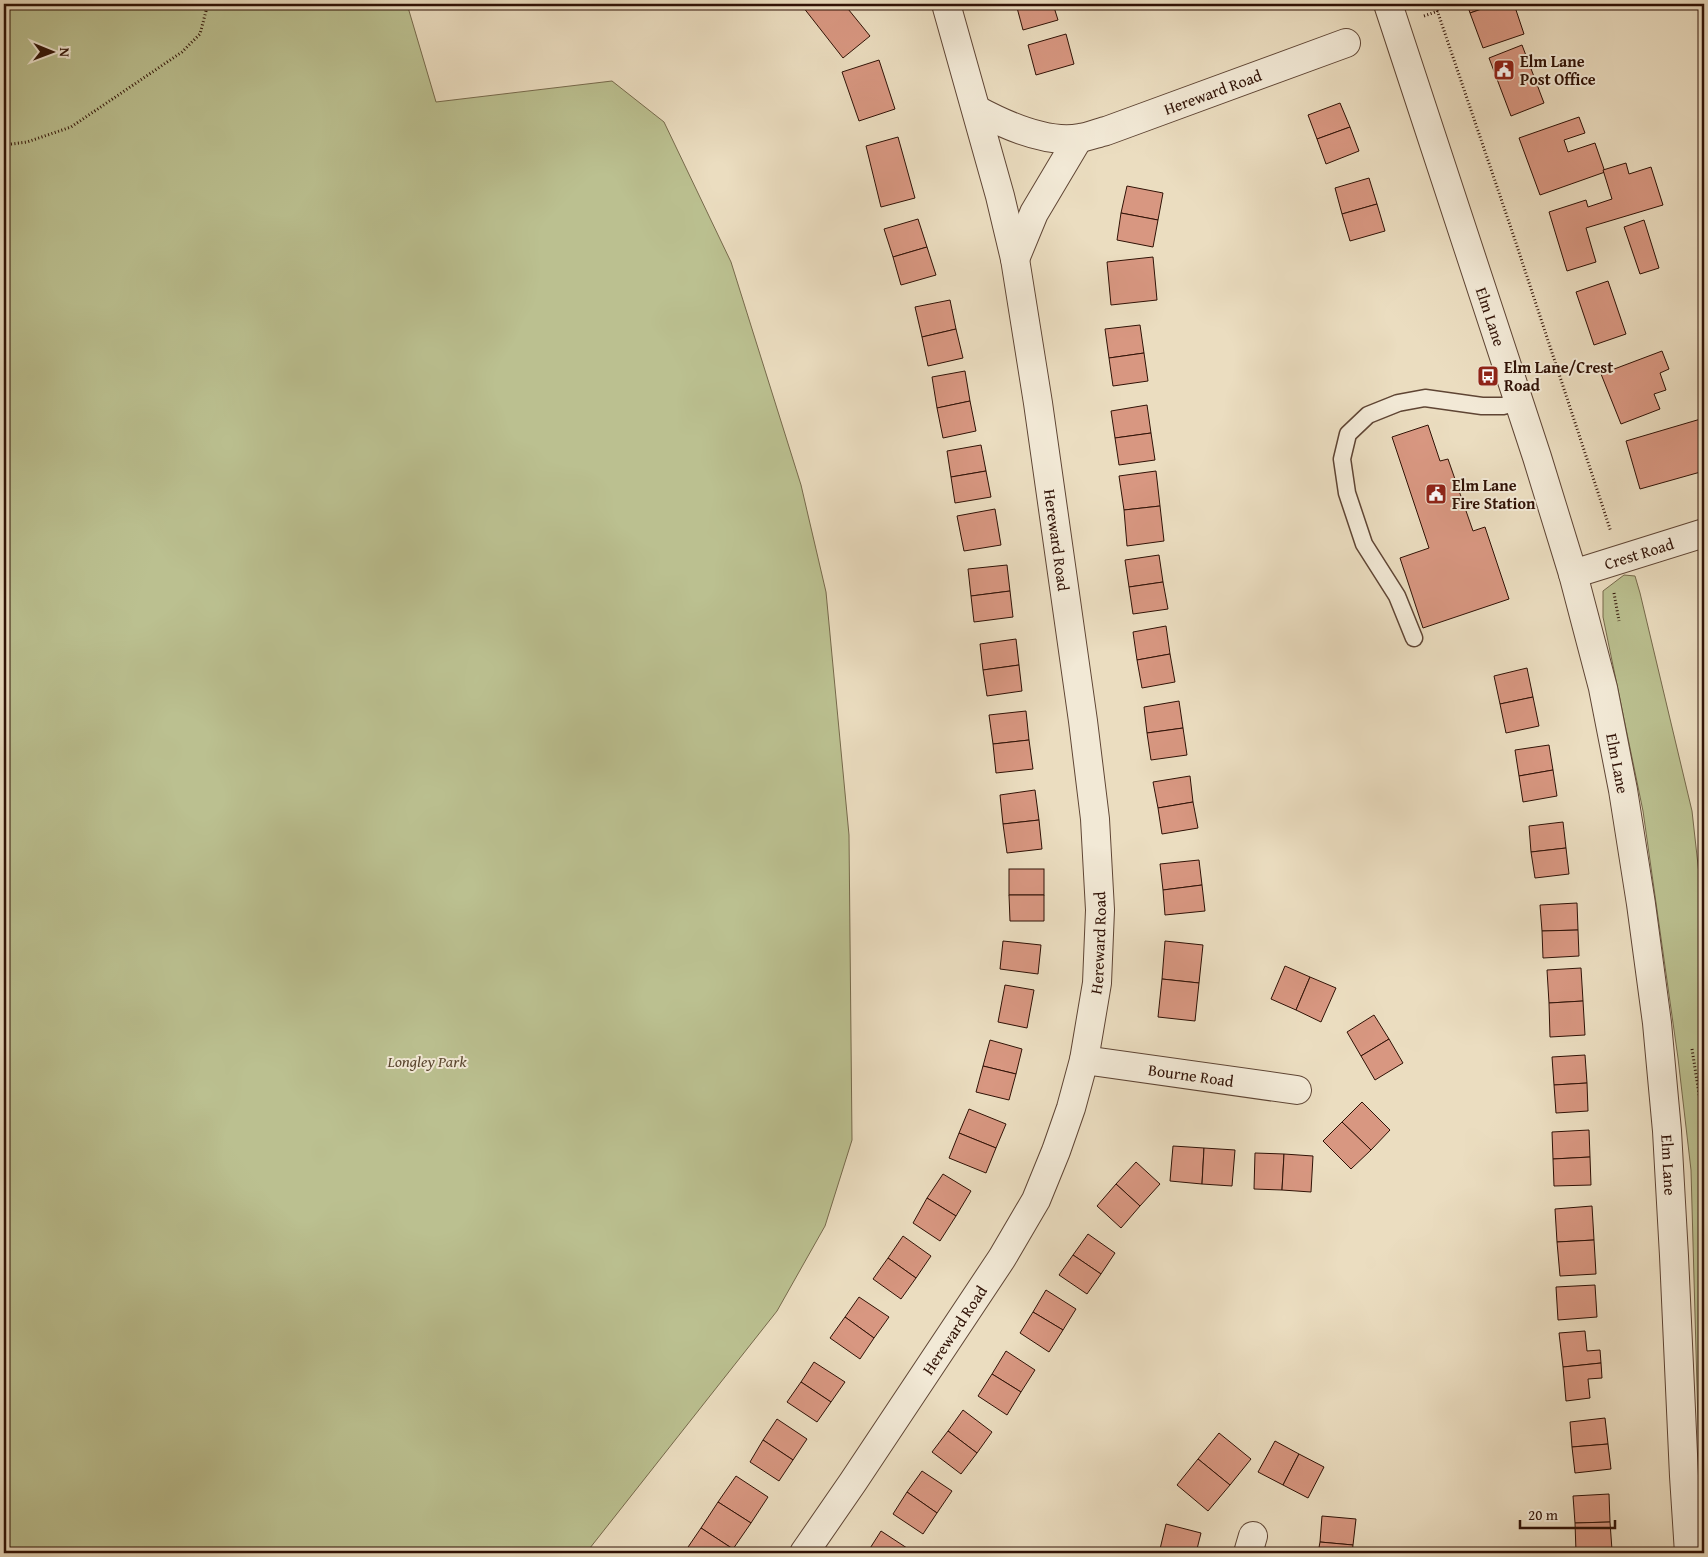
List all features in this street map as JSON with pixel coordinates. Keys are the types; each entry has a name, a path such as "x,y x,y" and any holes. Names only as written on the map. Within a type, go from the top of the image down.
{"street":[{"path":"946,4 977,110"},
{"name":"Elm Lane","path":"1388,4 1573,574 1603,688 1623,790 1657,1024 1667,1130 1694,1548"},
{"name":"Hereward Road","path":"977,110 1000,123 1047,137 1078,139 1106,131 1346,43"},
{"name":"Hereward Road","path":"804,1553 1002,1258 1036,1200 1071,1108 1084,1060 1097,983 1100,910 1095,819 1045,451 1016,259 977,110"},
{"name":"Hereward Road","path":"1016,259 1034,213 1078,139"},
{"name":"Crest Road","path":"1573,574 1704,533"},
{"name":"Bourne Road","path":"1084,1060 1297,1090"}],"lane":[{"path":"1414,638 1397,596 1364,544 1348,493 1342,459 1348,434 1368,414 1398,403 1424,398 1482,406 1503,406 1518,402"}],"path":[{"path":"4,145 27,142 71,127 182,52 200,34 206,11 205,4"},
{"path":"1435,4 1620,559"},
{"path":"4,1410 8,1408"}],"green space":[{"name":"Longley Park","path":"4,4 407,4 436,102 612,81 664,122 731,262 801,485 826,592 849,835 852,1140 825,1226 777,1311 586,1553 9,1553 4,1551"},
{"path":"1624,575 1635,576 1640,593 1692,811 1704,919 1704,1501 1700,1495 1691,1170 1678,1058 1643,811 1603,617 1603,591"}],"building":[{"path":"807,4 844,4 870,36 843,58 803,7"},
{"path":"1016,4 1053,4 1058,20 1023,30"},
{"path":"1270,4 1285,4 1272,8"},
{"path":"1467,4 1496,4 1470,13"},
{"path":"1496,4 1514,4 1524,34 1483,48 1470,13"},
{"path":"1066,34 1074,64 1036,75 1028,45"},
{"path":"1522,45 1544,103 1511,116 1489,58"},
{"path":"879,60 895,109 859,121 842,72"},
{"path":"1340,103 1350,127 1317,139 1308,115"},
{"path":"1579,117 1585,133 1564,140 1568,152 1595,143 1605,172 1540,195 1519,138"},
{"path":"1350,127 1359,151 1326,164 1317,139"},
{"path":"898,137 915,198 881,207 866,146"},
{"path":"1626,163 1629,174 1651,167 1663,205 1586,228 1596,262 1567,271 1549,212 1586,200 1588,207 1612,199 1603,170"},
{"path":"1369,178 1377,204 1342,214 1335,188"},
{"path":"1127,186 1163,193 1158,220 1121,213"},
{"path":"1377,204 1385,231 1350,241 1342,214"},
{"path":"1121,213 1158,220 1153,247 1117,240"},
{"path":"918,219 927,247 893,257 884,229"},
{"path":"1644,220 1659,268 1640,274 1624,227"},
{"path":"927,247 936,275 901,285 893,257"},
{"path":"1153,257 1157,300 1111,305 1107,262"},
{"path":"1608,281 1626,334 1594,345 1576,292"},
{"path":"950,300 956,329 922,337 915,307"},
{"path":"1140,325 1144,353 1109,358 1105,329"},
{"path":"956,329 963,358 928,366 922,337"},
{"path":"1662,351 1669,369 1660,373 1666,390 1654,394 1660,409 1621,424 1601,374"},
{"path":"1144,353 1148,381 1113,386 1109,358"},
{"path":"965,371 970,401 937,408 932,377"},
{"path":"970,401 976,431 943,438 937,408"},
{"path":"1147,405 1151,433 1115,438 1111,411"},
{"path":"1704,418 1704,471 1640,489 1626,441"},
{"name":"Elm Lane Fire Station","path":"1428,425 1440,461 1448,459 1473,531 1485,527 1509,599 1423,628 1400,558 1429,548 1392,437"},
{"path":"1151,433 1155,460 1119,465 1115,438"},
{"path":"981,445 986,471 951,477 947,451"},
{"path":"986,471 991,497 955,503 951,477"},
{"path":"1156,471 1160,506 1124,510 1119,476"},
{"path":"1160,506 1164,541 1127,546 1124,510"},
{"path":"995,509 1001,545 964,551 957,516"},
{"path":"1159,555 1163,582 1129,587 1125,560"},
{"path":"1007,565 1010,591 971,596 968,569"},
{"path":"1163,582 1168,609 1133,614 1129,587"},
{"path":"1010,591 1013,617 974,622 971,596"},
{"path":"1166,626 1170,654 1137,660 1133,632"},
{"path":"1016,639 1019,665 983,670 980,644"},
{"path":"1170,654 1175,682 1142,688 1137,660"},
{"path":"1019,665 1022,691 987,696 983,670"},
{"path":"1527,668 1533,697 1500,704 1494,676"},
{"path":"1533,697 1539,726 1506,733 1500,704"},
{"path":"1179,701 1183,728 1147,733 1144,707"},
{"path":"1026,711 1029,740 993,744 989,715"},
{"path":"1183,728 1187,755 1151,760 1147,733"},
{"path":"1029,740 1033,769 996,773 993,744"},
{"path":"1549,745 1553,770 1519,776 1515,750"},
{"path":"1553,770 1557,796 1523,802 1519,776"},
{"path":"1190,776 1193,802 1158,808 1153,782"},
{"path":"1035,790 1039,820 1003,824 1000,795"},
{"path":"1193,802 1198,828 1162,834 1158,808"},
{"path":"1039,820 1042,849 1007,853 1003,824"},
{"path":"1563,822 1566,848 1531,852 1529,826"},
{"path":"1566,848 1569,874 1535,878 1531,852"},
{"path":"1199,860 1202,885 1163,890 1160,864"},
{"path":"1009,869 1044,869 1044,895 1009,895"},
{"path":"1202,885 1205,911 1165,915 1163,890"},
{"path":"1009,895 1044,895 1044,921 1010,921"},
{"path":"1577,903 1578,930 1542,931 1540,905"},
{"path":"1578,930 1579,956 1543,958 1542,931"},
{"path":"1003,941 1041,945 1038,974 1000,969"},
{"path":"1165,941 1203,945 1199,983 1162,979"},
{"path":"1285,966 1310,977 1296,1010 1271,999"},
{"path":"1581,968 1583,1001 1549,1003 1547,970"},
{"path":"1310,977 1336,988 1321,1022 1296,1010"},
{"path":"1162,979 1199,983 1195,1021 1158,1017"},
{"path":"1005,985 1034,990 1027,1028 998,1022"},
{"path":"1583,1001 1585,1035 1550,1037 1549,1003"},
{"path":"1374,1015 1389,1039 1361,1056 1347,1032"},
{"path":"1389,1039 1403,1063 1375,1080 1361,1056"},
{"path":"990,1040 1022,1049 1016,1074 983,1066"},
{"path":"1585,1055 1587,1083 1554,1085 1552,1057"},
{"path":"983,1066 1016,1074 1009,1100 976,1092"},
{"path":"1587,1083 1588,1111 1556,1113 1554,1085"},
{"path":"1362,1102 1390,1130 1371,1150 1342,1122"},
{"path":"969,1109 1006,1124 996,1148 959,1133"},
{"path":"1342,1122 1371,1150 1351,1169 1323,1141"},
{"path":"1589,1130 1590,1157 1553,1159 1552,1132"},
{"path":"959,1133 996,1148 986,1173 949,1158"},
{"path":"1173,1146 1204,1148 1202,1184 1170,1181"},
{"path":"1204,1148 1235,1150 1232,1186 1202,1184"},
{"path":"1255,1153 1284,1154 1282,1190 1254,1189"},
{"path":"1284,1154 1313,1156 1311,1192 1282,1190"},
{"path":"1590,1157 1591,1185 1554,1186 1553,1159"},
{"path":"1136,1162 1160,1184 1140,1206 1116,1184"},
{"path":"943,1174 971,1191 956,1216 927,1198"},
{"path":"1116,1184 1140,1206 1121,1228 1097,1206"},
{"path":"927,1198 956,1216 940,1241 913,1223"},
{"path":"1592,1206 1594,1240 1557,1242 1555,1209"},
{"path":"1088,1234 1115,1253 1101,1274 1073,1255"},
{"path":"903,1236 931,1256 916,1278 888,1258"},
{"path":"1594,1240 1596,1274 1560,1276 1557,1242"},
{"path":"1073,1255 1101,1274 1087,1294 1059,1275"},
{"path":"888,1258 916,1278 901,1299 873,1279"},
{"path":"1595,1285 1597,1317 1558,1320 1556,1287"},
{"path":"1046,1290 1076,1309 1063,1330 1033,1312"},
{"path":"859,1297 889,1317 874,1338 845,1317"},
{"path":"1033,1312 1063,1330 1049,1352 1020,1333"},
{"path":"845,1317 874,1338 860,1359 830,1338"},
{"path":"1585,1331 1587,1351 1600,1350 1601,1363 1563,1367 1559,1333"},
{"path":"1006,1351 1035,1370 1021,1392 992,1374"},
{"path":"814,1362 845,1382 831,1402 801,1382"},
{"path":"1601,1363 1602,1378 1588,1379 1590,1398 1566,1401 1563,1367"},
{"path":"992,1374 1021,1392 1007,1415 978,1396"},
{"path":"801,1382 831,1402 817,1422 787,1402"},
{"path":"963,1410 992,1432 977,1453 948,1431"},
{"path":"1605,1418 1608,1444 1572,1447 1570,1422"},
{"path":"777,1419 807,1439 793,1460 763,1440"},
{"path":"948,1431 977,1453 961,1474 932,1452"},
{"path":"1219,1433 1251,1459 1230,1485 1198,1459"},
{"path":"763,1440 793,1460 779,1481 750,1462"},
{"path":"1275,1441 1299,1454 1283,1485 1258,1472"},
{"path":"1608,1444 1611,1469 1575,1473 1572,1447"},
{"path":"1299,1454 1324,1467 1308,1498 1283,1485"},
{"path":"1198,1459 1230,1485 1208,1511 1177,1485"},
{"path":"922,1471 952,1491 937,1513 907,1492"},
{"path":"736,1476 768,1497 751,1523 718,1502"},
{"path":"907,1492 937,1513 923,1534 893,1514"},
{"path":"1609,1494 1610,1522 1575,1523 1573,1496"},
{"path":"718,1502 751,1523 733,1549 701,1528"},
{"path":"1322,1516 1356,1519 1353,1545 1320,1542"},
{"path":"1610,1522 1612,1550 1576,1552 1575,1523"},
{"path":"1166,1524 1201,1533 1196,1553 1176,1553 1160,1549"},
{"path":"701,1528 733,1549 731,1553 684,1553"},
{"path":"881,1531 910,1550 908,1553 867,1553"},
{"path":"1320,1542 1353,1545 1352,1553 1318,1553"},
{"path":"1160,1549 1176,1553 1159,1553"}],"place":[{"name":"Elm Lane Post Office","path":"1504,70"},
{"name":"Elm Lane/Crest Road","path":"1488,376"},
{"name":"Elm Lane Fire Station","path":"1436,494"}]}
